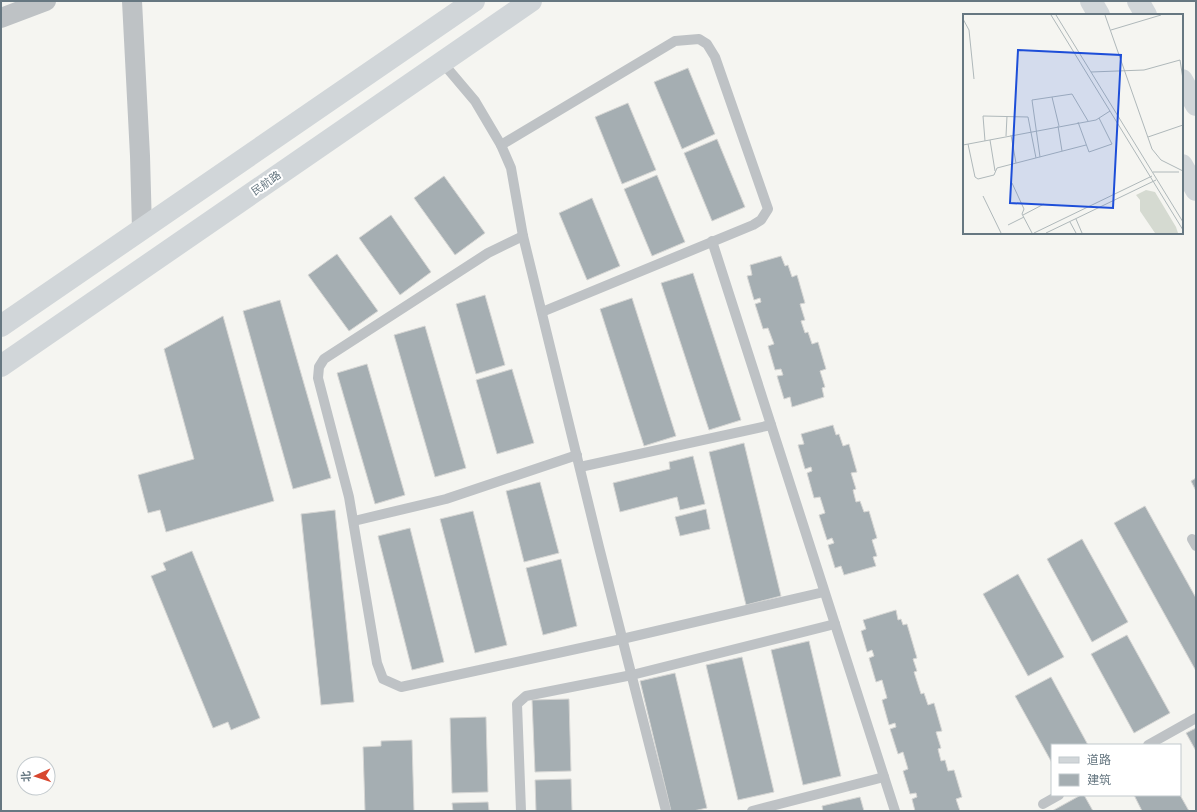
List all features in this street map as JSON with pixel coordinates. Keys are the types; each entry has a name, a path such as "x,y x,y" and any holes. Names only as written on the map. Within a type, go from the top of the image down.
{"main road":[{"path":"1,326 474,1"},
{"name":"民航路","path":"1,366 531,1"},
{"path":"1091,1 1098,14"},
{"path":"1138,1 1145,14"},
{"path":"1183,82 1196,105"},
{"path":"1183,167 1196,190"}],"street":[{"path":"1,18 46,1"},
{"path":"132,1 140,156 142,229"}],"lane":[{"path":"501,145 675,41 699,39 707,44 715,57 768,210 761,220 753,225 542,312"},
{"path":"442,62 475,102 501,145 511,168 523,236 622,640 666,811"},
{"path":"523,236 481,257 324,359 319,367 318,378 350,497 377,663 384,679 401,687 622,640 824,592"},
{"path":"712,241 895,811"},
{"path":"580,467 771,425"},
{"path":"354,521 446,499 577,455"},
{"path":"520,811 517,704 526,696 632,675 835,624"},
{"path":"1150,744 1196,718"},
{"path":"752,811 884,776"},
{"path":"1043,804 1057,796"}],"building":[{"path":"688,68 715,134 682,149 654,82"},
{"path":"628,103 656,170 622,184 595,117"},
{"path":"717,139 745,207 712,221 684,153"},
{"path":"657,175 685,242 652,256 624,189"},
{"path":"444,176 485,233 455,255 414,198"},
{"path":"592,198 620,266 587,280 559,213"},
{"path":"391,215 431,272 400,295 359,238"},
{"path":"337,254 378,311 349,331 308,275"},
{"path":"781,256 785,266 788,265 792,277 797,275 805,303 800,304 805,320 801,321 805,333 808,332 812,344 818,342 826,369 820,371 825,387 822,388 824,397 792,407 790,397 784,399 777,376 783,375 781,369 775,370 768,346 774,344 768,328 763,329 755,304 761,302 760,298 754,300 747,276 752,275 750,265"},
{"path":"693,273 741,420 709,430 661,283"},
{"path":"485,295 505,365 476,374 456,304"},
{"path":"632,298 676,436 644,446 600,309"},
{"path":"280,300 331,478 293,489 243,311"},
{"path":"223,316 274,501 166,532 160,510 148,513 138,475 194,459 164,349"},
{"path":"425,326 466,468 435,477 394,335"},
{"path":"367,364 405,495 375,504 337,373"},
{"path":"512,369 534,443 497,454 476,380"},
{"path":"833,425 836,435 839,434 843,446 849,444 857,472 851,473 856,489 853,490 856,502 860,501 864,512 869,511 877,538 872,540 877,556 873,557 876,566 844,575 841,566 835,568 828,545 834,543 832,538 827,540 819,515 825,513 820,497 814,498 807,473 812,471 811,467 805,469 798,445 804,444 801,434"},
{"path":"744,443 781,596 746,605 709,452"},
{"path":"693,456 705,504 680,510 677,497 620,512 613,483 670,469 669,462"},
{"path":"1196,478 1196,491 1191,481"},
{"path":"540,482 559,553 524,562 506,491"},
{"path":"1145,506 1196,598 1196,671 1114,523"},
{"path":"706,509 710,529 680,536 675,517"},
{"path":"335,510 354,702 321,705 301,514"},
{"path":"473,511 507,645 475,653 440,519"},
{"path":"410,528 444,662 412,670 378,536"},
{"path":"1082,539 1128,622 1092,642 1047,559"},
{"path":"192,551 260,718 231,730 228,722 213,728 151,576 166,570 163,563"},
{"path":"561,559 577,626 543,635 526,568"},
{"path":"1018,574 1064,657 1028,676 983,594"},
{"path":"896,610 898,620 901,619 903,625 907,624 917,658 913,659 917,671 914,672 921,694 924,693 928,705 934,703 942,731 936,732 941,748 938,749 941,761 945,760 948,771 954,770 962,797 956,799 960,811 915,811 912,799 917,797 916,793 910,794 903,771 908,769 903,752 898,754 890,729 896,727 895,723 889,725 882,700 887,698 882,680 876,682 869,658 874,656 872,650 867,652 861,631 866,629 863,620"},
{"path":"1127,635 1170,713 1134,733 1091,654"},
{"path":"809,641 841,776 803,785 771,650"},
{"path":"742,657 774,792 738,800 706,665"},
{"path":"675,673 707,808 693,811 671,811 640,681"},
{"path":"1051,677 1087,744 1051,744 1051,761 1015,696"},
{"path":"569,699 571,771 535,772 532,700"},
{"path":"486,717 488,792 452,793 450,718"},
{"path":"1196,728 1196,751 1186,733"},
{"path":"412,740 414,811 365,811 363,747 381,746 381,741"},
{"path":"571,779 572,811 536,811 535,780"},
{"path":"1079,796 1085,796 1093,811 1052,811"},
{"path":"1134,796 1181,796 1189,811 1142,811"},
{"path":"860,797 864,811 823,811 822,806"},
{"path":"488,802 489,811 453,811 452,803"}]}
